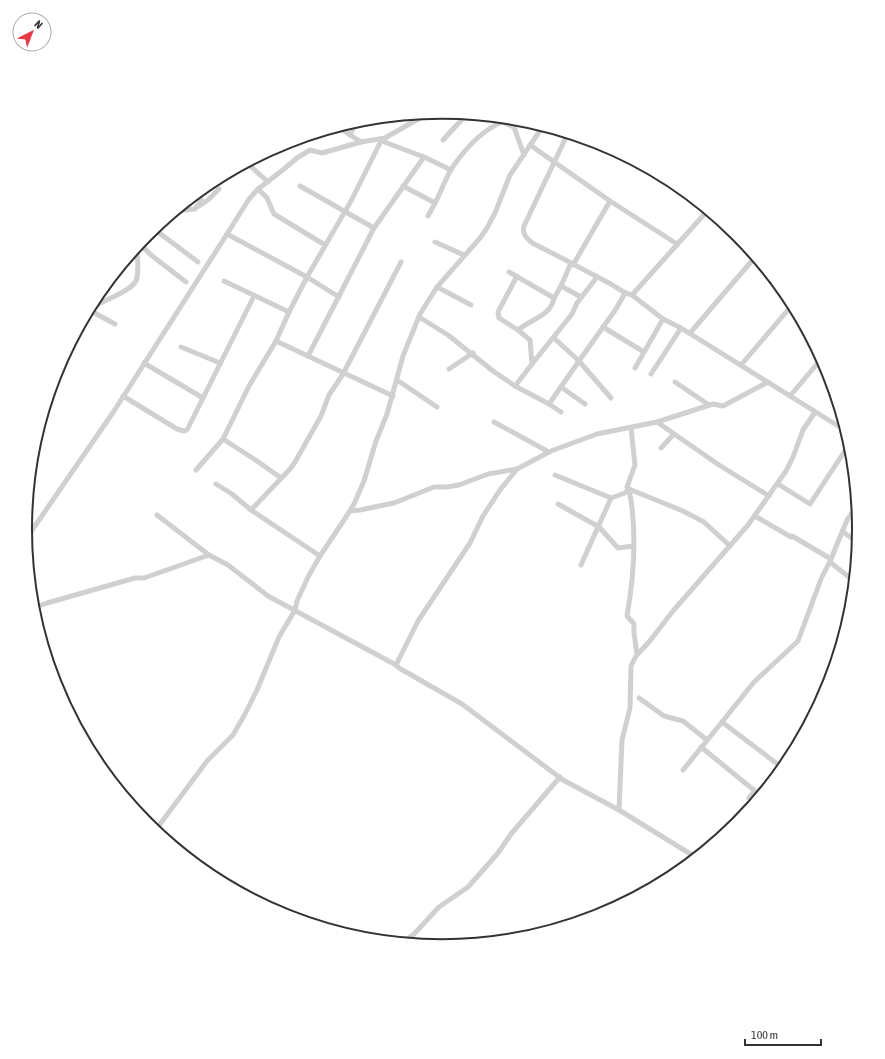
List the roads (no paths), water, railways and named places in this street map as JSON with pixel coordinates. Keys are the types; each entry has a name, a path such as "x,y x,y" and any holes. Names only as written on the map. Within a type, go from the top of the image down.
{"street":[{"path":"32,530 123,396 249,199 258,189 297,158 310,150 322,153 361,142 380,140 415,120"},
{"path":"443,140 462,120"},
{"path":"428,216 453,166 484,132 493,125 498,123"},
{"path":"509,125 514,127 524,155"},
{"path":"350,135 353,129"},
{"path":"344,131 361,142"},
{"path":"159,826 207,761 233,735 257,690 278,637 295,610 302,590 320,556 350,511 364,481 376,440 384,423 398,380 403,356 419,317 437,287 480,238 495,213 510,175 540,131"},
{"path":"566,138 524,226 523,234 532,243 609,283 625,293 632,295 663,319 681,328 840,426"},
{"path":"380,140 424,157 452,170"},
{"path":"196,470 223,439 250,386 276,341 307,277 344,212 380,140"},
{"path":"530,145 610,201 677,244"},
{"path":"308,356 374,228 424,157"},
{"path":"251,166 268,182"},
{"path":"300,186 374,228"},
{"path":"403,186 435,203"},
{"path":"258,189 267,198 274,214 325,246"},
{"path":"186,210 195,209 219,190"},
{"path":"195,209 201,198"},
{"path":"518,330 525,324 540,318 553,305 554,298 572,264 610,201"},
{"path":"632,295 704,214"},
{"path":"159,233 198,262"},
{"path":"227,234 307,277 338,297"},
{"path":"435,242 464,255"},
{"path":"144,248 186,282"},
{"path":"100,303 132,287 135,284 138,277 137,255"},
{"path":"690,334 752,260"},
{"path":"251,510 290,469 311,435 321,416 329,395 343,374 401,262"},
{"path":"508,272 554,298"},
{"path":"517,276 498,312 499,318 518,330 530,340 532,364"},
{"path":"515,386 554,338 597,277"},
{"path":"224,281 289,312"},
{"path":"561,286 582,297"},
{"path":"437,287 471,305"},
{"path":"549,404 616,309 625,293"},
{"path":"123,396 178,429 184,431 187,430 254,296"},
{"path":"741,365 789,309"},
{"path":"94,313 115,324"},
{"path":"419,317 448,335 473,353 493,371 515,386 561,412"},
{"path":"635,368 663,319"},
{"path":"603,327 644,352"},
{"path":"651,374 681,328"},
{"path":"554,338 579,361 611,398"},
{"path":"276,341 343,374 393,396"},
{"path":"181,347 220,363"},
{"path":"449,369 473,353"},
{"path":"144,363 203,398"},
{"path":"790,396 818,363"},
{"path":"398,380 437,407"},
{"path":"675,382 709,405"},
{"path":"350,511 394,503 434,487 446,487 488,474 517,469 567,444 596,434 657,422 713,404 723,406 768,382"},
{"path":"561,387 585,404"},
{"path":"619,810 622,740 630,708 631,666 638,654 755,516 786,472 803,430 815,412"},
{"path":"494,422 549,452"},
{"path":"657,422 719,466 769,496"},
{"path":"631,428 635,465 627,487 629,489 631,501 633,580 627,616 634,624 638,654"},
{"path":"661,448 674,434"},
{"path":"223,439 281,478"},
{"path":"778,484 810,504 845,450"},
{"path":"396,665 418,621 470,543 483,516 500,490 517,469"},
{"path":"555,475 611,498 625,493 629,489"},
{"path":"216,484 232,494 251,510 320,556"},
{"path":"629,489 683,511 704,522 730,546"},
{"path":"581,565 611,498"},
{"path":"558,504 598,527 618,548 633,546"},
{"path":"683,770 754,682 798,641 821,580 831,561 847,520 852,513"},
{"path":"157,515 209,556 228,565 268,596 396,665 462,704 560,777 619,810 692,855"},
{"path":"755,516 791,538 792,536 831,561 850,577"},
{"path":"843,532 853,539"},
{"path":"39,606 135,578 144,578 209,556"},
{"path":"639,698 664,716 683,721 707,740"},
{"path":"722,722 779,765"},
{"path":"702,747 755,791 749,798 751,800"},
{"path":"409,938 439,907 468,887 560,777"}]}
